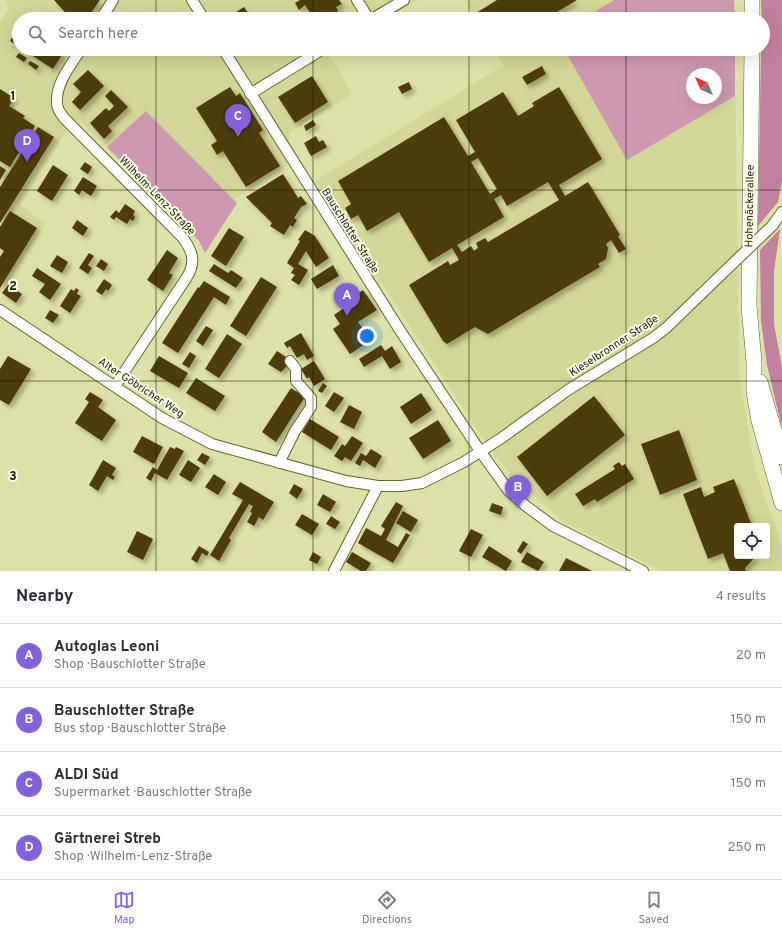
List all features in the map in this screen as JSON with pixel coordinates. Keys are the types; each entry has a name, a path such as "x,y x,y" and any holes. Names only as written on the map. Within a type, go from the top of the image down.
{"main road":[{"path":"752,0 752,12"},
{"name":"Hohenäckerallee","path":"752,56 750,306 754,362 754,392 759,421 782,503"},
{"name":"Hohenäckerallee","path":"754,362 782,457"}],"street":[{"path":"105,12 113,0"},
{"path":"192,0 200,12"},
{"path":"357,0 365,12"},
{"path":"384,12 404,0"},
{"name":"Wilhelm-Lenz-Straße","path":"77,56 62,80 58,92 57,105 64,118 183,238 193,256 192,268 187,277 115,386"},
{"name":"Bauschlotter Straße","path":"227,56 401,332 480,451 508,490 543,519 580,541 642,571"},
{"path":"250,94 312,56"},
{"name":"Kieselbronner Straße","path":"480,451 568,390 660,333 772,226 782,212"},
{"name":"Alter Göbricher Weg","path":"0,310 186,432 212,444 346,481 378,486 402,486 422,483 446,472 480,451"},
{"path":"279,463 295,431 310,410 312,403 310,396 297,384 294,377 296,369 290,361"},
{"path":"334,571 378,486"}],"shaded area":[{"path":"6,0 418,0 397,12 12,12 12,56 330,56 352,94 290,132 287,165 234,199 146,112 107,147 78,119 67,130 20,205 45,224 0,293 0,22 9,8"},
{"path":"464,0 734,0 735,12 472,12"},
{"path":"614,0 734,0 735,12 594,12"},
{"path":"761,0 782,0 782,180 778,202 758,226 761,56 770,56 770,12 761,12"},
{"path":"498,56 735,56 739,373 755,470 782,545 782,571 661,571 566,523 511,476 479,432 315,181 503,66"},
{"path":"568,56 735,56 735,96 722,104 722,68 686,68 686,104 722,104 627,160"},
{"path":"146,111 237,203 205,253 199,241 107,147"},
{"path":"780,229 774,271 774,324 782,368 782,428 767,365 761,321 760,250"}],"building":[{"path":"54,0 100,0 92,12 65,12"},
{"path":"300,0 339,0 342,4 336,7 338,11 336,12 310,12 305,5 299,10 295,3"},
{"path":"497,0 577,0 557,12 478,12"},
{"path":"244,7 247,12 236,12"},
{"path":"24,56 27,58 24,62 16,57"},
{"path":"33,56 61,56 53,69"},
{"path":"30,61 39,66 36,70 28,64"},
{"path":"542,66 546,74 527,85 522,77"},
{"path":"88,70 104,86 80,110 72,102 81,92 73,84"},
{"path":"312,76 328,102 295,123 278,97"},
{"path":"409,82 412,89 402,94 398,87"},
{"path":"230,87 236,96 240,93 263,130 259,133 280,166 246,187 223,151 217,155 211,145 217,141 196,108"},
{"path":"559,87 602,159 559,185 565,196 588,182 620,235 618,236 626,249 619,253 611,240 606,244 608,248 606,259 598,264 600,267 488,334 475,327 447,344 443,341 409,285 448,261 450,265 459,260 452,248 429,262 399,212 367,231 358,215 351,219 345,208 351,204 338,181 444,117 468,156 475,152 456,120 503,92 518,116 534,106 532,103","holes":["478,158 497,189 490,194 471,162","548,182 559,200 488,242 485,238 476,243 478,248 474,251 471,246 462,252 457,245 504,217 494,199 501,195 507,206"]},
{"path":"0,89 14,98 9,106 25,116 23,118 35,126 10,167 0,161"},
{"path":"111,90 128,107 108,126 112,131 104,139 90,123 106,108 109,111 114,106 105,96"},
{"path":"313,120 316,125 306,131 304,126"},
{"path":"38,127 54,137 0,223 0,187"},
{"path":"316,136 319,142 323,140 327,147 311,156 304,143"},
{"path":"85,162 92,167 88,174 80,169"},
{"path":"53,165 68,175 52,201 37,191"},
{"path":"0,166 6,170 0,180"},
{"path":"283,174 298,198 301,196 307,204 301,207 294,218 297,220 293,227 290,225 284,235 270,226 272,223 246,197"},
{"path":"83,177 97,186 91,196 82,190 79,195 74,191"},
{"path":"125,204 135,211 133,221 130,219 127,224 116,217 114,220 110,217 116,210 119,213"},
{"path":"10,211 37,228 0,288 0,257 4,251 0,248 0,227"},
{"path":"77,220 88,228 83,236 72,228"},
{"path":"229,228 244,237 226,266 211,256"},
{"path":"305,230 315,236 329,258 316,267 306,251 298,264 308,270 299,285 291,280 295,275 291,273 294,268 287,263 300,241 298,240"},
{"path":"167,250 178,258 169,273 173,275 163,291 147,280"},
{"path":"89,253 94,256 88,265 92,268 88,274 79,268"},
{"path":"57,255 68,262 62,273 50,266"},
{"path":"101,259 108,264 104,271 96,266"},
{"path":"214,264 228,273 231,270 243,278 236,288 209,271"},
{"path":"333,265 339,276 317,289 311,279"},
{"path":"37,268 61,284 50,300 39,292 45,284 32,276"},
{"path":"261,277 277,287 246,336 230,326"},
{"path":"104,279 112,285 108,291 106,289 102,295 96,291"},
{"path":"204,281 230,297 226,305 214,297 178,353 162,343 198,287 199,288"},
{"path":"8,285 22,294 16,303 2,293"},
{"path":"76,288 79,290 77,294 81,296 70,313 60,306 71,289 74,291"},
{"path":"363,290 377,310 358,322 371,340 350,354 333,329 340,324 334,315 344,308 341,305"},
{"path":"50,310 59,315 53,323 45,318"},
{"path":"206,326 213,330 203,346 196,341"},
{"path":"301,333 314,356 307,360 304,354 297,358 290,346 287,348 284,343"},
{"path":"227,334 242,344 219,378 205,369"},
{"path":"381,345 385,351 392,346 401,362 390,369 382,356 364,367 359,359"},
{"path":"277,351 289,359 288,365 281,372 268,364"},
{"path":"190,352 196,356 189,368 182,364"},
{"path":"8,356 31,369 9,405 0,400 0,369"},
{"path":"159,356 188,373 179,388 150,371"},
{"path":"314,361 325,379 314,386 309,377 307,379 301,369"},
{"path":"196,378 225,396 215,411 186,393"},
{"path":"323,383 327,386 322,393 318,391"},
{"path":"291,388 305,397 276,442 262,432"},
{"path":"90,392 103,400 98,407 116,420 102,441 75,423 89,402 85,399"},
{"path":"334,392 344,398 334,412 325,406"},
{"path":"421,393 432,410 411,424 400,407"},
{"path":"594,396 625,435 547,496 517,457"},
{"path":"349,405 362,412 354,429 340,422"},
{"path":"310,419 339,437 331,450 302,432"},
{"path":"438,420 451,441 423,459 409,438"},
{"path":"679,430 697,480 660,495 641,444"},
{"path":"142,436 163,447 154,464 133,452"},
{"path":"352,436 363,443 351,461 345,457 342,461 334,456 342,444 345,446"},
{"path":"170,447 175,449 176,447 184,451 167,480 155,473 151,481 146,478 153,467 157,470"},
{"path":"371,449 382,456 375,468 363,460 360,466 355,463 361,453 366,456"},
{"path":"202,453 210,457 205,465 197,460"},
{"path":"103,460 116,468 112,475 115,477 113,480 107,476 98,491 89,485"},
{"path":"188,460 200,468 191,482 179,475"},
{"path":"619,462 622,466 625,464 634,479 597,502 595,499 583,506 575,494 615,469 613,466"},
{"path":"214,474 226,482 218,495 205,487"},
{"path":"734,479 751,523 734,523 734,559 753,559 745,568 746,571 730,571 723,553 708,559 683,494 701,487 704,497 715,492 713,487"},
{"path":"240,482 274,502 263,520 259,517 254,526 247,522 252,513 250,512 253,506 249,504 229,538 231,540 219,561 210,555 243,500 232,494"},
{"path":"294,484 303,489 297,499 289,493"},
{"path":"323,494 336,502 330,512 317,505"},
{"path":"396,502 403,506 386,540 398,547 406,533 410,535 393,563 358,543 366,528 381,536 385,529 381,526"},
{"path":"492,503 503,507 501,515 489,511"},
{"path":"403,511 418,520 411,532 396,523"},
{"path":"302,514 319,524 312,535 295,525"},
{"path":"331,516 340,522 335,529 326,524"},
{"path":"471,529 483,535 471,557 459,551"},
{"path":"137,531 153,539 143,560 127,552"},
{"path":"523,541 528,544 521,554 517,551"},
{"path":"199,546 209,552 207,556 202,553 197,563 191,559"},
{"path":"489,546 512,561 506,571 482,557"},
{"path":"313,552 321,557 317,564 309,560"},
{"path":"352,552 371,563 366,571 361,571 346,562"},
{"path":"527,552 544,562 538,571 521,562"},
{"path":"566,558 592,571 559,571"}],"place":[{"name":"ALDI Süd","path":"238,137"},
{"name":"Gärtnerei Streb","path":"27,162"},
{"name":"Autoglas Leoni","path":"347,316"},
{"name":"Bauschlotter Straße","path":"518,508"}]}
